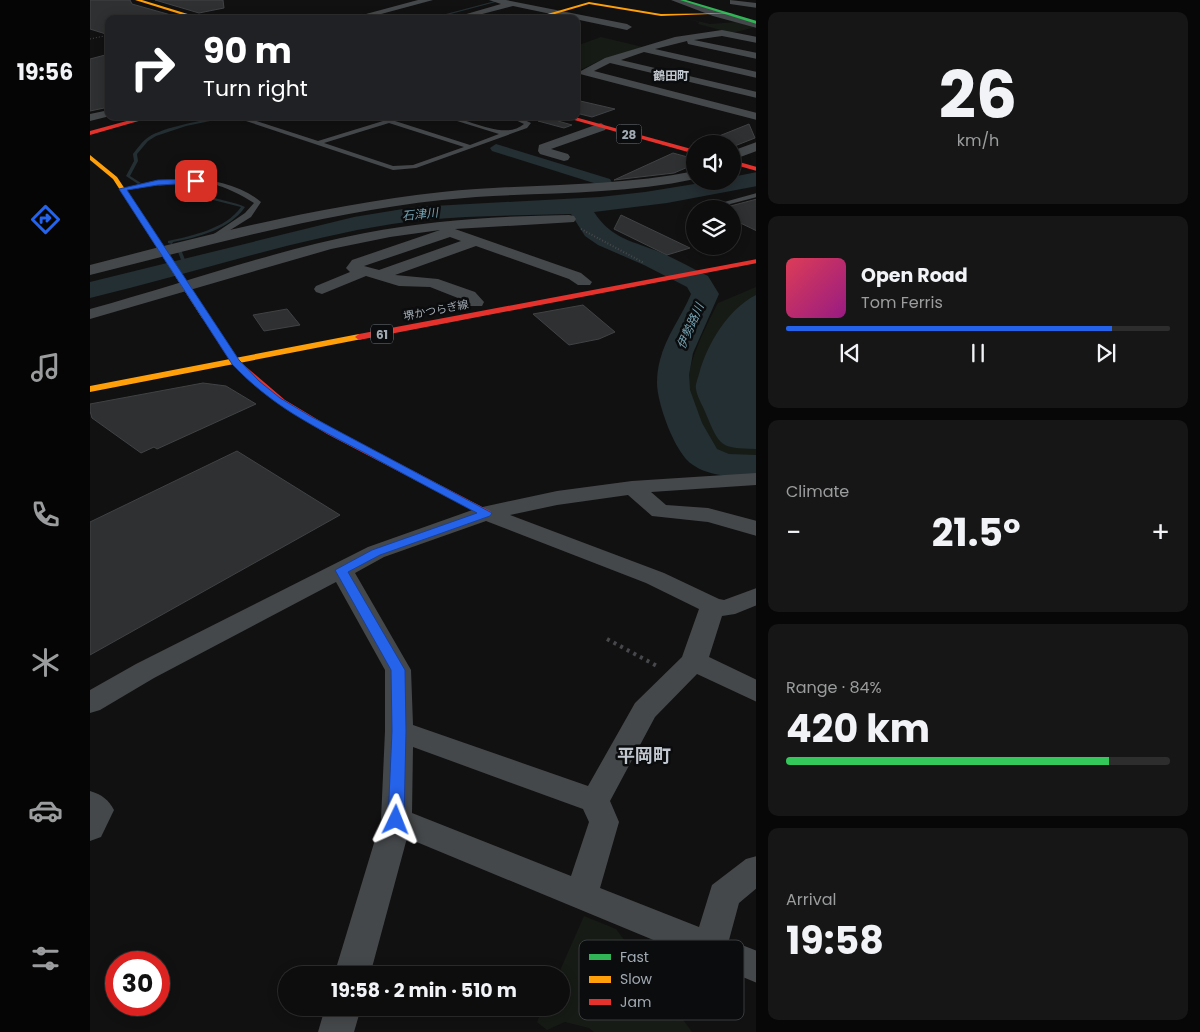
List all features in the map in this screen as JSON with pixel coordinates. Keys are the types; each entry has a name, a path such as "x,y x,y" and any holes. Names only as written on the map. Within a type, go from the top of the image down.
{"main road":[{"path":"137,0 188,15"},
{"path":"682,0 743,11"},
{"path":"695,0 743,11 756,24"},
{"path":"547,15 589,3 661,15 743,11"},
{"path":"90,133 138,120"},
{"name":"28","path":"577,120 686,150"},
{"path":"90,157 106,168 123,189 235,362 256,383 276,400 306,418 486,513"},
{"path":"741,163 756,169"},
{"name":"堺かつらぎ線","path":"90,389 756,261"},
{"path":"565,286 589,281"},
{"name":"堺かつらぎ線","path":"458,305 481,301"}],"street":[{"path":"370,14 429,0"},
{"path":"466,15 536,0"},
{"path":"675,0 743,11"},
{"path":"703,0 743,11"},
{"path":"497,1 564,15"},
{"path":"580,18 627,27"},
{"path":"756,40 722,33 678,39 658,45 641,45 584,72 756,117"},
{"path":"662,35 756,56"},
{"path":"641,45 756,75"},
{"path":"609,60 756,95"},
{"path":"616,81 598,87 631,95"},
{"path":"671,95 706,83"},
{"path":"90,118 105,114"},
{"path":"564,157 544,151 543,148 571,141 601,127"},
{"path":"741,157 756,146"},
{"path":"90,270 313,216 441,196 599,189 668,181 686,177"},
{"path":"313,216 355,200"},
{"path":"90,314 185,284 315,248 390,232 489,221 569,219"},
{"path":"481,301 432,282 399,281 354,268 358,263 372,257 450,232 589,281"},
{"path":"322,289 476,241"},
{"path":"90,703 145,671 376,552 486,513 557,498 632,488 756,479"},
{"path":"632,488 660,512 708,515 756,529"},
{"path":"486,513 655,578 713,606 726,608 756,596"},
{"path":"341,570 398,670 399,731 396,820 355,966"},
{"path":"595,801 645,710 686,669 713,606"},
{"path":"686,669 756,692"},
{"path":"399,731 595,801 604,822 582,895"},
{"path":"90,803 99,810 90,828"},
{"path":"396,820 691,940"},
{"path":"712,940 724,895 756,869"},
{"path":"744,962 756,967"},
{"path":"336,1032 341,1016"}],"lane":[{"path":"248,120 393,168 404,169 525,127 528,123 520,120"},
{"path":"387,120 471,146"},
{"path":"319,143 393,120"},
{"path":"458,120 506,134"},
{"path":"123,189 158,182 208,182 222,184 258,202 248,215 213,236 211,240"},
{"path":"737,200 756,195"}],"path":[{"path":"90,39 105,36"},
{"path":"569,219 583,231 650,267"},
{"path":"607,640 686,669"}],"shaded area":[{"path":"680,17 710,24 736,22 756,27 732,33"},
{"path":"601,37 643,47 603,59 580,70 580,45"},
{"path":"756,287 756,460 726,456 714,448 704,433 689,389 688,380 698,345 718,303"},
{"path":"756,295 756,449 735,448 728,446 718,439 698,395 696,386 707,351 720,328 736,309"},
{"path":"584,916 616,929 624,940 579,940 579,1020 683,1020 692,1032 594,1032 589,1028 565,1022 547,1030 537,1022 540,1016 570,1016 570,966 562,966"}],"building":[{"path":"90,0 130,0 132,4 171,15 105,15 105,34 90,29"},
{"path":"155,0 223,0 224,8 199,13"},
{"path":"105,55 105,108 90,111 90,59"},
{"path":"580,101 615,109 592,117 580,114"},
{"path":"557,120 572,125 564,128 538,121"},
{"path":"749,124 755,138 741,143 741,135 722,135"},
{"path":"673,153 686,157 686,168 674,173 614,180"},
{"path":"756,199 756,231 741,223 741,203"},
{"path":"621,215 686,246 686,249 667,255 614,229"},
{"path":"583,305 615,332 599,339 569,345 533,314"},
{"path":"287,309 300,325 264,331 253,315"},
{"path":"203,383 226,386 256,404 157,449 154,447 141,453 92,418 90,411 90,404"},
{"path":"237,451 340,515 90,655 90,522"}],"waterway":[{"path":"444,15 502,0"},
{"path":"139,183 128,176 136,161 135,154 147,140 155,135 185,125 209,120"},
{"path":"496,148 605,182 607,186"},
{"name":"石津川","path":"90,290 316,232 392,217 461,210 577,206 645,200 756,179"},
{"path":"159,185 198,184 207,191 205,195 243,207 231,220 199,234 169,242 171,243"},
{"name":"伊勢路川","path":"578,206 594,231 607,240 653,259 698,282 705,294 676,357 673,383 676,399 689,434 704,457 723,464 756,466"},
{"path":"180,252 185,265"}],"traffic: fast":[{"path":"682,0 756,23"}],"traffic: slow":[{"path":"137,0 188,15"},
{"path":"546,15 589,3 661,15 734,13"},
{"path":"90,157 115,178 205,316"},
{"path":"90,389 359,337"}],"traffic: jam":[{"path":"90,133 138,120"},
{"path":"578,120 686,150"},
{"path":"741,165 756,169"},
{"path":"359,337 756,261"},
{"path":"205,316 235,362 282,402 331,432 486,513"}],"district":[{"name":"鶴田町","path":"671,75"},
{"name":"平岡町","path":"644,755"}],"route":[{"path":"196,181 158,182 123,189 235,362 276,400 306,418 486,513 376,552 341,570 398,670 399,731 396,820"}]}
